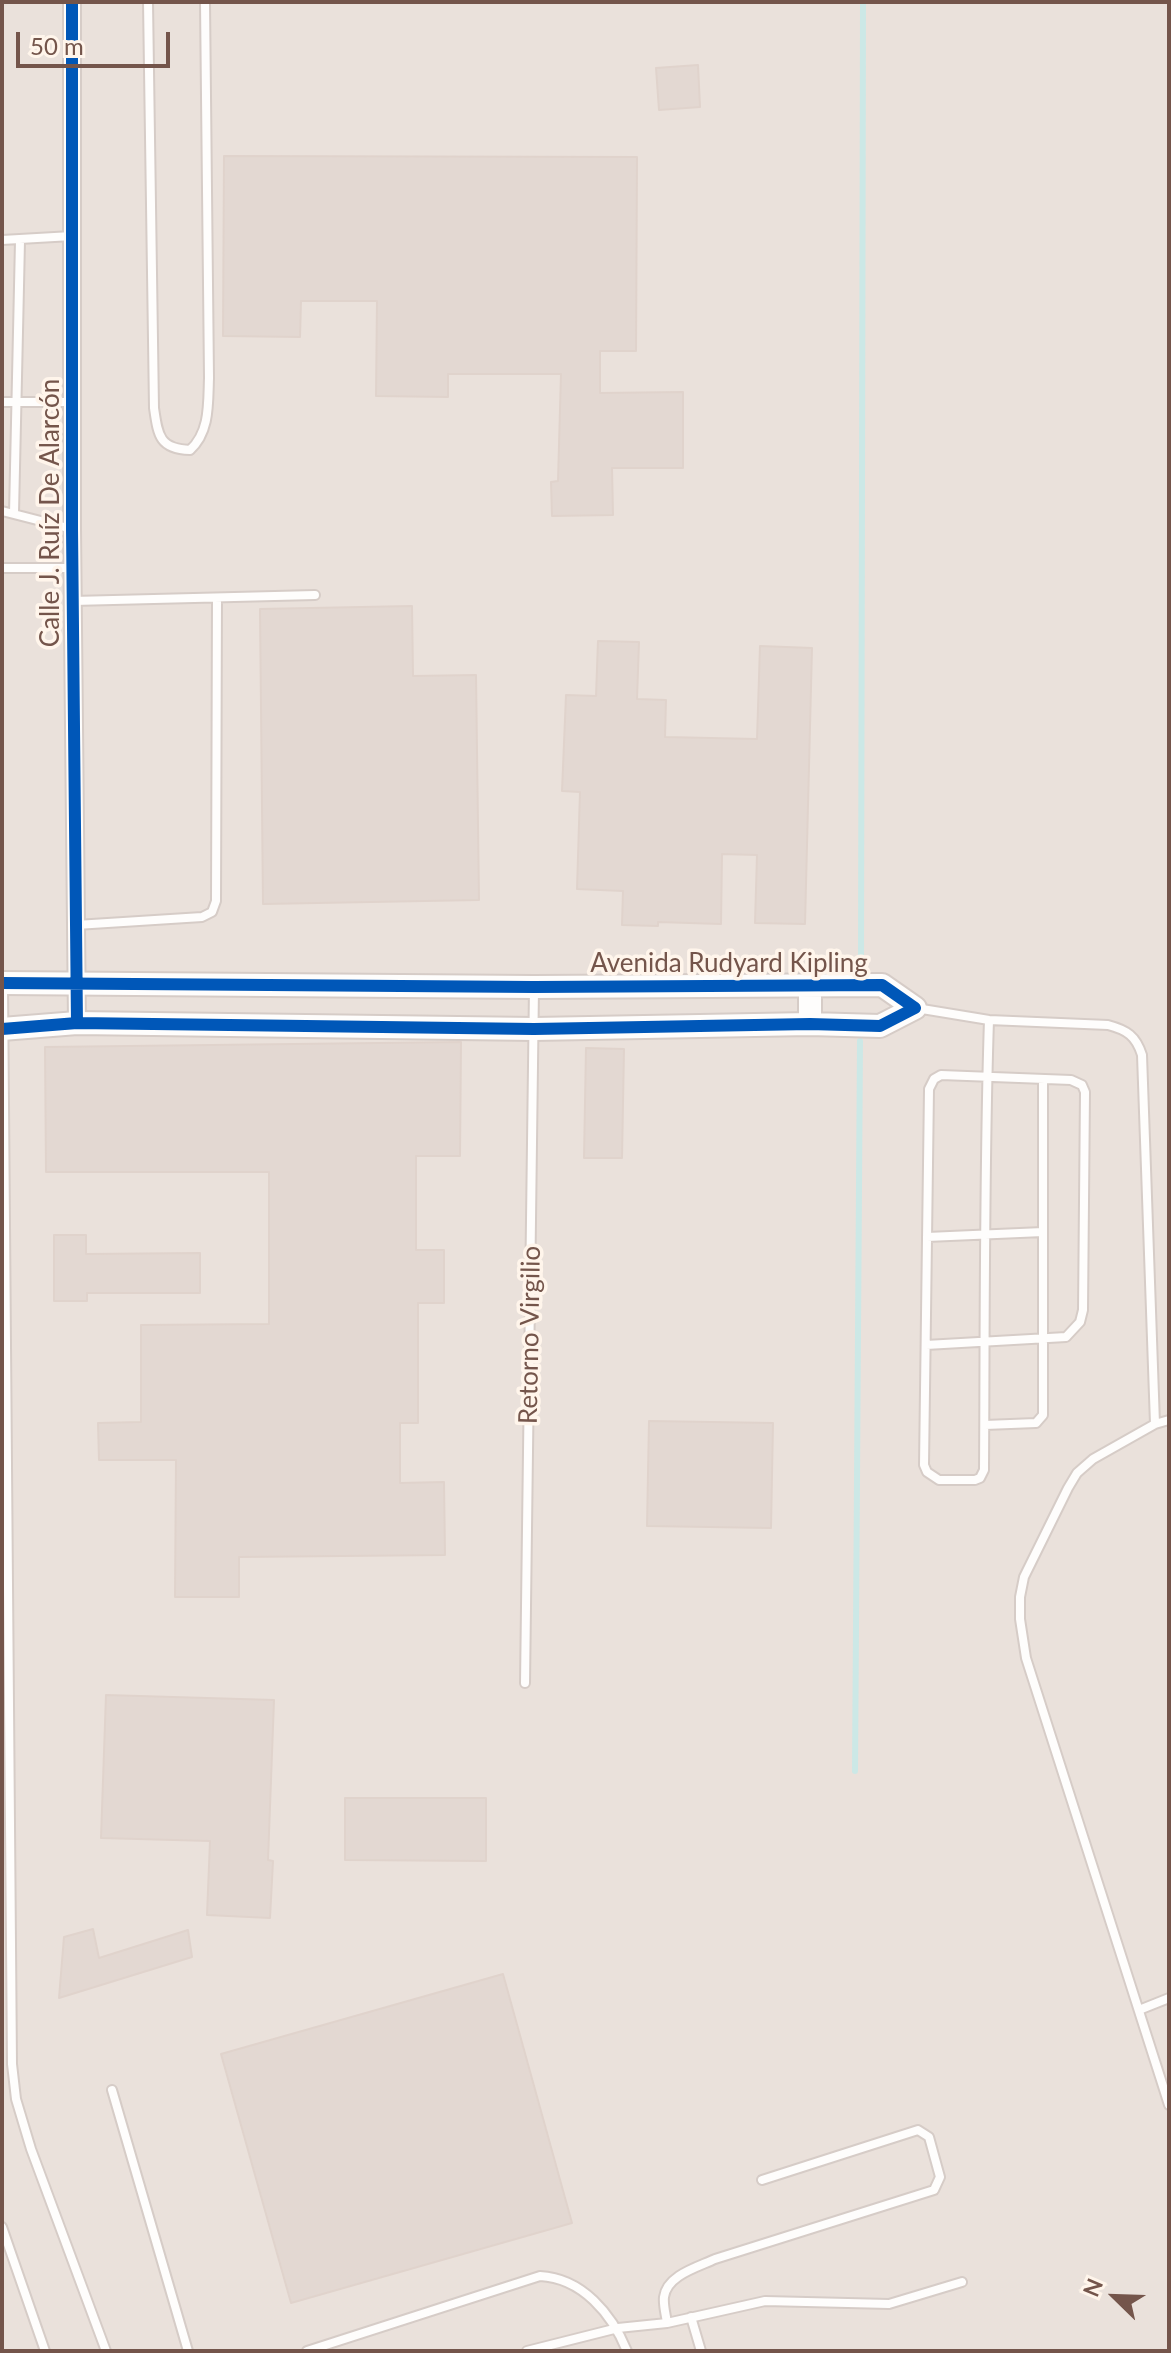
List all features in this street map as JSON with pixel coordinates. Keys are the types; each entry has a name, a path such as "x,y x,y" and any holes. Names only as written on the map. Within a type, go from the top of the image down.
{"street":[{"name":"Calle J. Ruíz De Alarcón","path":"72,2 72,601 77,1023"},
{"name":"Avenida Rudyard Kipling","path":"3,983 534,987 882,985 915,1008"},
{"path":"810,984 810,1024"},
{"path":"4,1029 77,1023 534,1029 810,1024 880,1026 915,1008"}],"lane":[{"path":"148,2 154,408 158,432 165,444 175,450 190,450 199,442 205,428 209,378 205,2"},
{"path":"2,240 72,236"},
{"path":"14,513 20,241"},
{"path":"2,402 74,402"},
{"path":"2,511 72,529"},
{"path":"2,568 72,568"},
{"path":"72,601 315,595"},
{"path":"76,925 202,917 212,912 216,901 217,598"},
{"path":"3,983 7,1855 12,2064 16,2099 63,2238 106,2351"},
{"name":"Retorno Virgilio","path":"525,1683 534,987"},
{"path":"915,1008 989,1020 1108,1025 1126,1030 1137,1041 1142,1055 1155,1424"},
{"path":"926,1345 985,1343 1043,1340 1066,1337 1080,1322 1083,1310 1085,1092 1082,1085 1071,1080 987,1077 941,1075 930,1084 924,1465 927,1472 939,1480 980,1478 984,1470 985,1425 985,1343 987,1077 989,1020"},
{"path":"985,1425 1036,1423 1042,1419 1043,1079"},
{"path":"927,1237 1043,1232"},
{"path":"1169,1420 1155,1424 1093,1459 1077,1473 1024,1577 1020,1597 1021,1636 1026,1658 1169,2105"},
{"path":"1139,2010 1169,1998"},
{"path":"112,2090 188,2351"},
{"path":"667,2323 664,2296 680,2275 715,2259 934,2190 940,2177 929,2137 918,2130 762,2180"},
{"path":"2,2227 45,2351"},
{"path":"307,2351 540,2276 553,2277 583,2291 618,2328 627,2351"},
{"path":"527,2351 618,2328 667,2323 765,2301 889,2304 962,2282"},
{"path":"691,2317 701,2351"}],"shaded area":[{"path":"2,2 1169,2 1169,2351 2,2351"}],"building":[{"path":"698,65 700,107 659,110 656,68"},
{"path":"224,156 637,157 636,351 600,351 600,393 683,392 683,468 612,468 613,515 552,516 551,482 558,481 561,374 448,374 448,397 376,396 377,301 301,301 300,337 223,336"},
{"path":"412,606 413,676 476,675 479,900 263,904 260,609"},
{"path":"598,641 639,642 637,699 666,700 665,737 757,739 760,646 812,648 805,924 755,923 757,855 722,854 721,924 658,922 658,926 622,925 623,891 577,889 580,792 562,791 566,695 596,696"},
{"path":"461,1042 460,1156 416,1156 416,1250 444,1250 444,1303 418,1303 418,1423 400,1423 400,1483 444,1482 445,1555 239,1557 239,1597 175,1597 176,1460 99,1460 98,1423 141,1422 141,1325 269,1324 269,1172 46,1172 45,1047"},
{"path":"586,1048 624,1049 622,1158 584,1158"},
{"path":"54,1235 86,1235 86,1254 200,1253 200,1293 87,1293 87,1301 54,1301"},
{"path":"649,1421 773,1423 771,1528 647,1526"},
{"path":"106,1695 274,1700 268,1860 273,1861 270,1918 207,1915 210,1841 101,1838"},
{"path":"345,1798 486,1798 486,1861 345,1860"},
{"path":"93,1929 99,1958 188,1930 192,1957 59,1998 64,1937"},
{"path":"503,1974 572,2223 291,2303 221,2054"}],"waterway":[{"path":"861,961 863,2"},
{"path":"855,1771 860,1041"}],"cycle path":[{"path":"72,2 72,529 77,1023"},
{"path":"2,983 534,987 882,985 915,1008 880,1026 810,1024 534,1029 77,1023 2,1029"}]}
